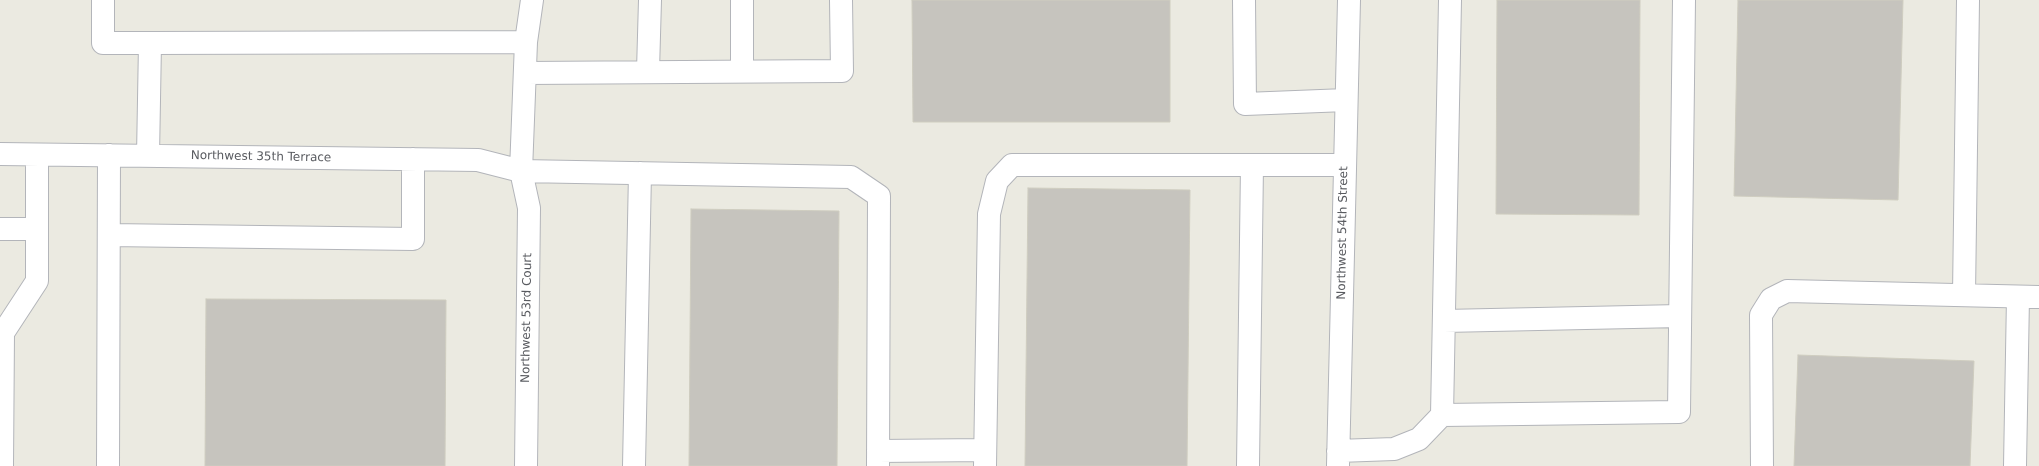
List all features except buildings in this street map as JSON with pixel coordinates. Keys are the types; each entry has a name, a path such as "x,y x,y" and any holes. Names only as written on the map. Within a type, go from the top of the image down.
{"street":[{"path":"103,0 103,43 526,42"},
{"name":"Northwest 53rd Court","path":"526,466 529,208 521,171 526,42 532,0"},
{"path":"648,71 650,0"},
{"path":"742,0 742,71"},
{"path":"525,73 648,71 842,71 841,0"},
{"path":"1244,0 1245,104 1346,100"},
{"name":"Northwest 54th Street","path":"1338,458 1348,0"},
{"path":"1338,458 1394,449 1419,439 1442,415 1450,0"},
{"path":"1442,415 1679,412 1684,0"},
{"path":"1964,295 1968,0"},
{"path":"148,156 150,43"},
{"name":"Northwest 35th Terrace","path":"0,154 478,160 521,171 851,177 879,196 878,459"},
{"path":"2,466 3,333 36,281 37,154"},
{"path":"108,155 108,466"},
{"path":"108,234 413,239 413,159"},
{"path":"878,459 985,458 989,214 997,181 1012,165 1345,165"},
{"path":"1248,466 1252,165"},
{"path":"634,466 640,173"},
{"path":"0,229 37,229"},
{"path":"1762,466 1761,315 1771,299 1787,291 2029,297 2015,466"},
{"path":"1444,321 1680,316"}]}
